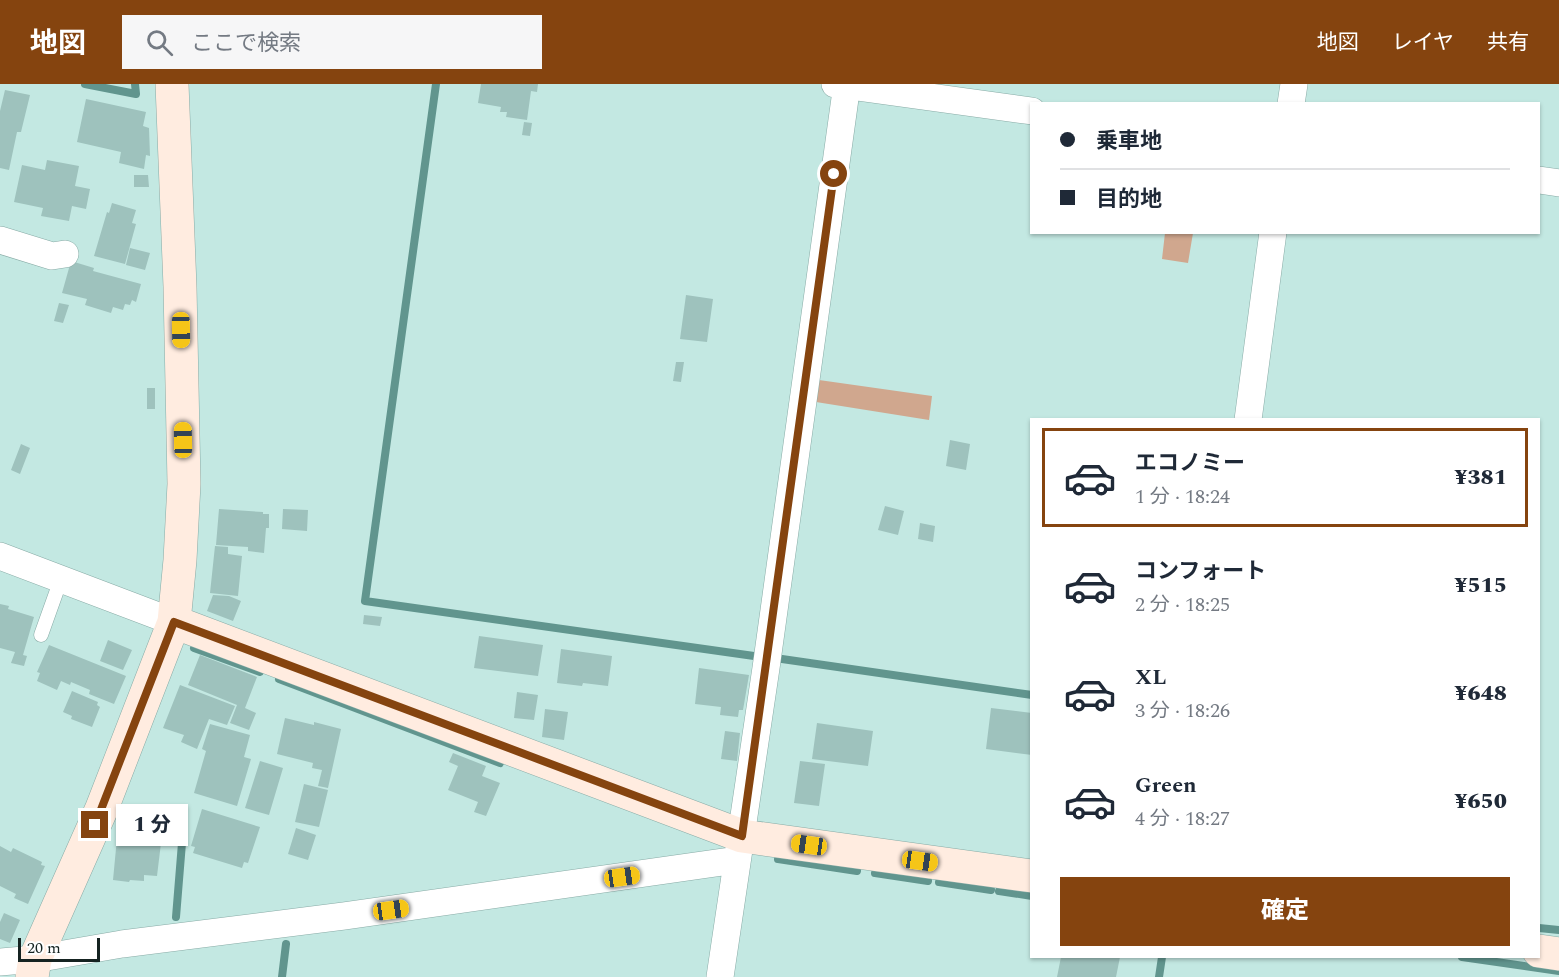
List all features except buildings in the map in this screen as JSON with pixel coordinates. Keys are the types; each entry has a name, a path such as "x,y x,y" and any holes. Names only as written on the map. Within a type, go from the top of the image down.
{"street":[{"path":"33,968 102,807 174,622 184,484 180,287 172,84"},
{"path":"1291,102 1294,84"},
{"path":"720,977 740,848 843,85 1030,111"},
{"path":"1540,180 1559,183"},
{"path":"1248,418 1273,234"},
{"path":"0,240 52,256 65,254"},
{"path":"0,556 174,622 740,848"},
{"path":"0,962 33,968 122,944 344,916 740,848 1030,876"},
{"path":"1540,951 1559,954"}],"lane":[{"path":"41,635 61,579"}],"shaded area":[{"path":"1165,234 1193,234 1188,263 1162,259"},
{"path":"819,380 932,396 929,420 816,402"}],"waterway":[{"path":"85,84 136,94 135,84"},
{"path":"436,84 365,601 754,656"},
{"path":"194,648 260,672"},
{"path":"782,659 1030,695"},
{"path":"279,679 500,763"},
{"path":"120,831 173,839 182,843 176,917"},
{"path":"778,859 857,871"},
{"path":"875,873 928,881"},
{"path":"939,882 991,890"},
{"path":"999,891 1030,896"},
{"path":"1540,928 1559,930"},
{"path":"282,977 286,944"},
{"path":"1159,977 1162,958"},
{"path":"1469,958 1559,971"}],"route":[{"path":"95,825 174,622 742,836 834,174"}]}
